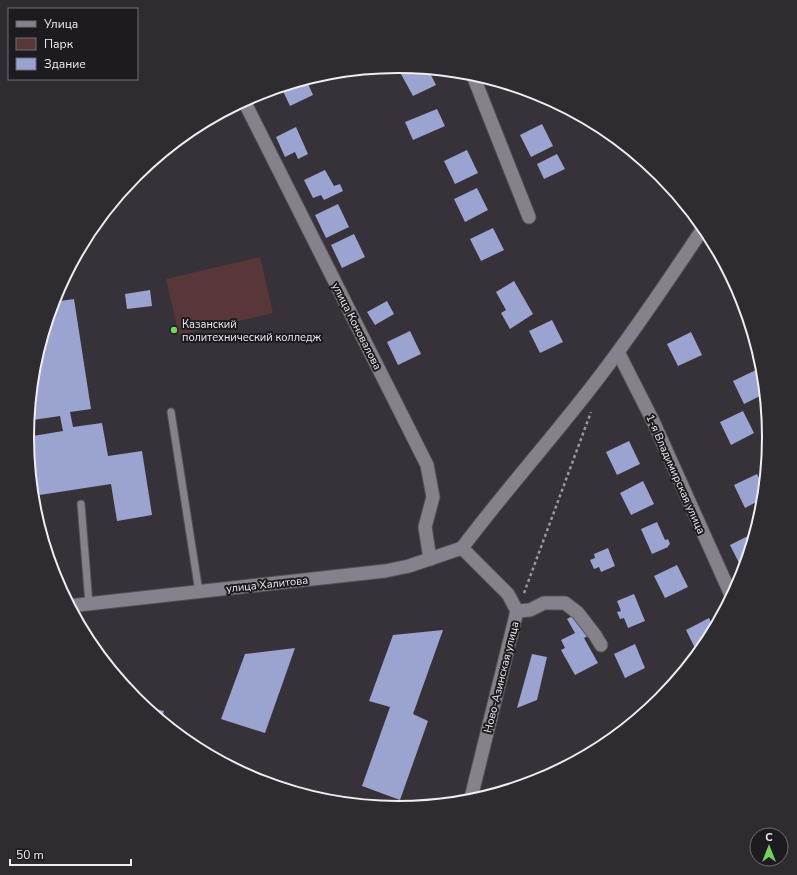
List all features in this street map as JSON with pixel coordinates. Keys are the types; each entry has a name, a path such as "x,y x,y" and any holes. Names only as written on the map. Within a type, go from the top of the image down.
{"street":[{"path":"475,81 529,217"},
{"name":"улица Коновалова","path":"247,107 427,465 433,497 424,528 430,559"},
{"path":"462,548 618,352 700,233"},
{"name":"1-я Владимирская улица","path":"618,352 653,421 729,590"},
{"name":"улица Халитова","path":"75,605 385,570 409,566 462,548"},
{"name":"Ново-Азинская улица","path":"462,548 480,568 508,594 517,611 472,795"},
{"path":"517,611 530,610 544,603 565,603 578,613 601,645"}],"lane":[{"path":"171,412 199,592"},
{"path":"81,504 89,604"}],"path":[{"path":"517,611 592,410"}],"green space":[{"path":"260,257 273,313 179,335 166,279"}],"building":[{"path":"401,74 431,75 436,85 413,96"},
{"path":"308,84 313,95 290,106 283,91"},
{"path":"437,109 445,126 413,140 405,122"},
{"path":"542,124 553,146 531,157 520,135"},
{"path":"296,127 308,154 298,159 295,152 285,157 276,137"},
{"path":"467,150 478,173 455,184 444,161"},
{"path":"557,154 565,169 544,179 537,164"},
{"path":"325,170 334,186 340,184 343,191 324,200 321,195 313,198 304,180"},
{"path":"477,188 488,210 465,222 454,199"},
{"path":"338,204 349,227 326,238 315,215"},
{"path":"493,228 504,250 481,261 470,239"},
{"path":"354,234 365,257 342,268 331,245"},
{"path":"514,281 533,314 510,329 501,313 506,310 496,292"},
{"path":"150,290 152,306 127,309 125,294"},
{"path":"74,299 91,409 70,412 73,427 102,423 108,456 142,451 152,515 117,521 111,484 39,495 34,436 63,431 60,416 35,420 37,390 46,343 61,301"},
{"path":"387,301 394,314 375,325 367,312"},
{"path":"552,320 563,342 540,353 529,331"},
{"path":"410,331 421,354 398,365 387,342"},
{"path":"691,332 702,355 678,366 667,344"},
{"path":"756,370 760,396 744,404 733,381"},
{"path":"743,411 754,433 731,445 720,422"},
{"path":"629,441 640,464 617,475 606,452"},
{"path":"757,474 760,481 757,502 745,508 734,485"},
{"path":"643,481 654,504 631,515 620,493"},
{"path":"657,522 665,540 668,539 670,544 668,547 652,554 641,529"},
{"path":"750,535 740,565 730,545"},
{"path":"608,548 615,566 601,572 599,567 594,569 590,560 595,558 594,554"},
{"path":"677,565 688,587 665,598 654,576"},
{"path":"634,594 645,621 628,628 624,618 620,619 617,612 621,611 617,601"},
{"path":"576,614 588,636 584,638 598,663 575,675 561,650 565,648 561,640 575,633 567,619"},
{"path":"709,618 712,624 695,649 686,630"},
{"path":"443,630 413,714 428,721 400,800 362,786 390,707 369,701 393,635"},
{"path":"635,644 645,668 625,678 614,654"},
{"path":"295,648 265,733 221,719 245,654"},
{"path":"532,654 547,657 537,700 517,708"},
{"path":"155,709 164,711 163,716"}],"place":[{"name":"Казанский политехнический колледж","path":"174,330"}]}
